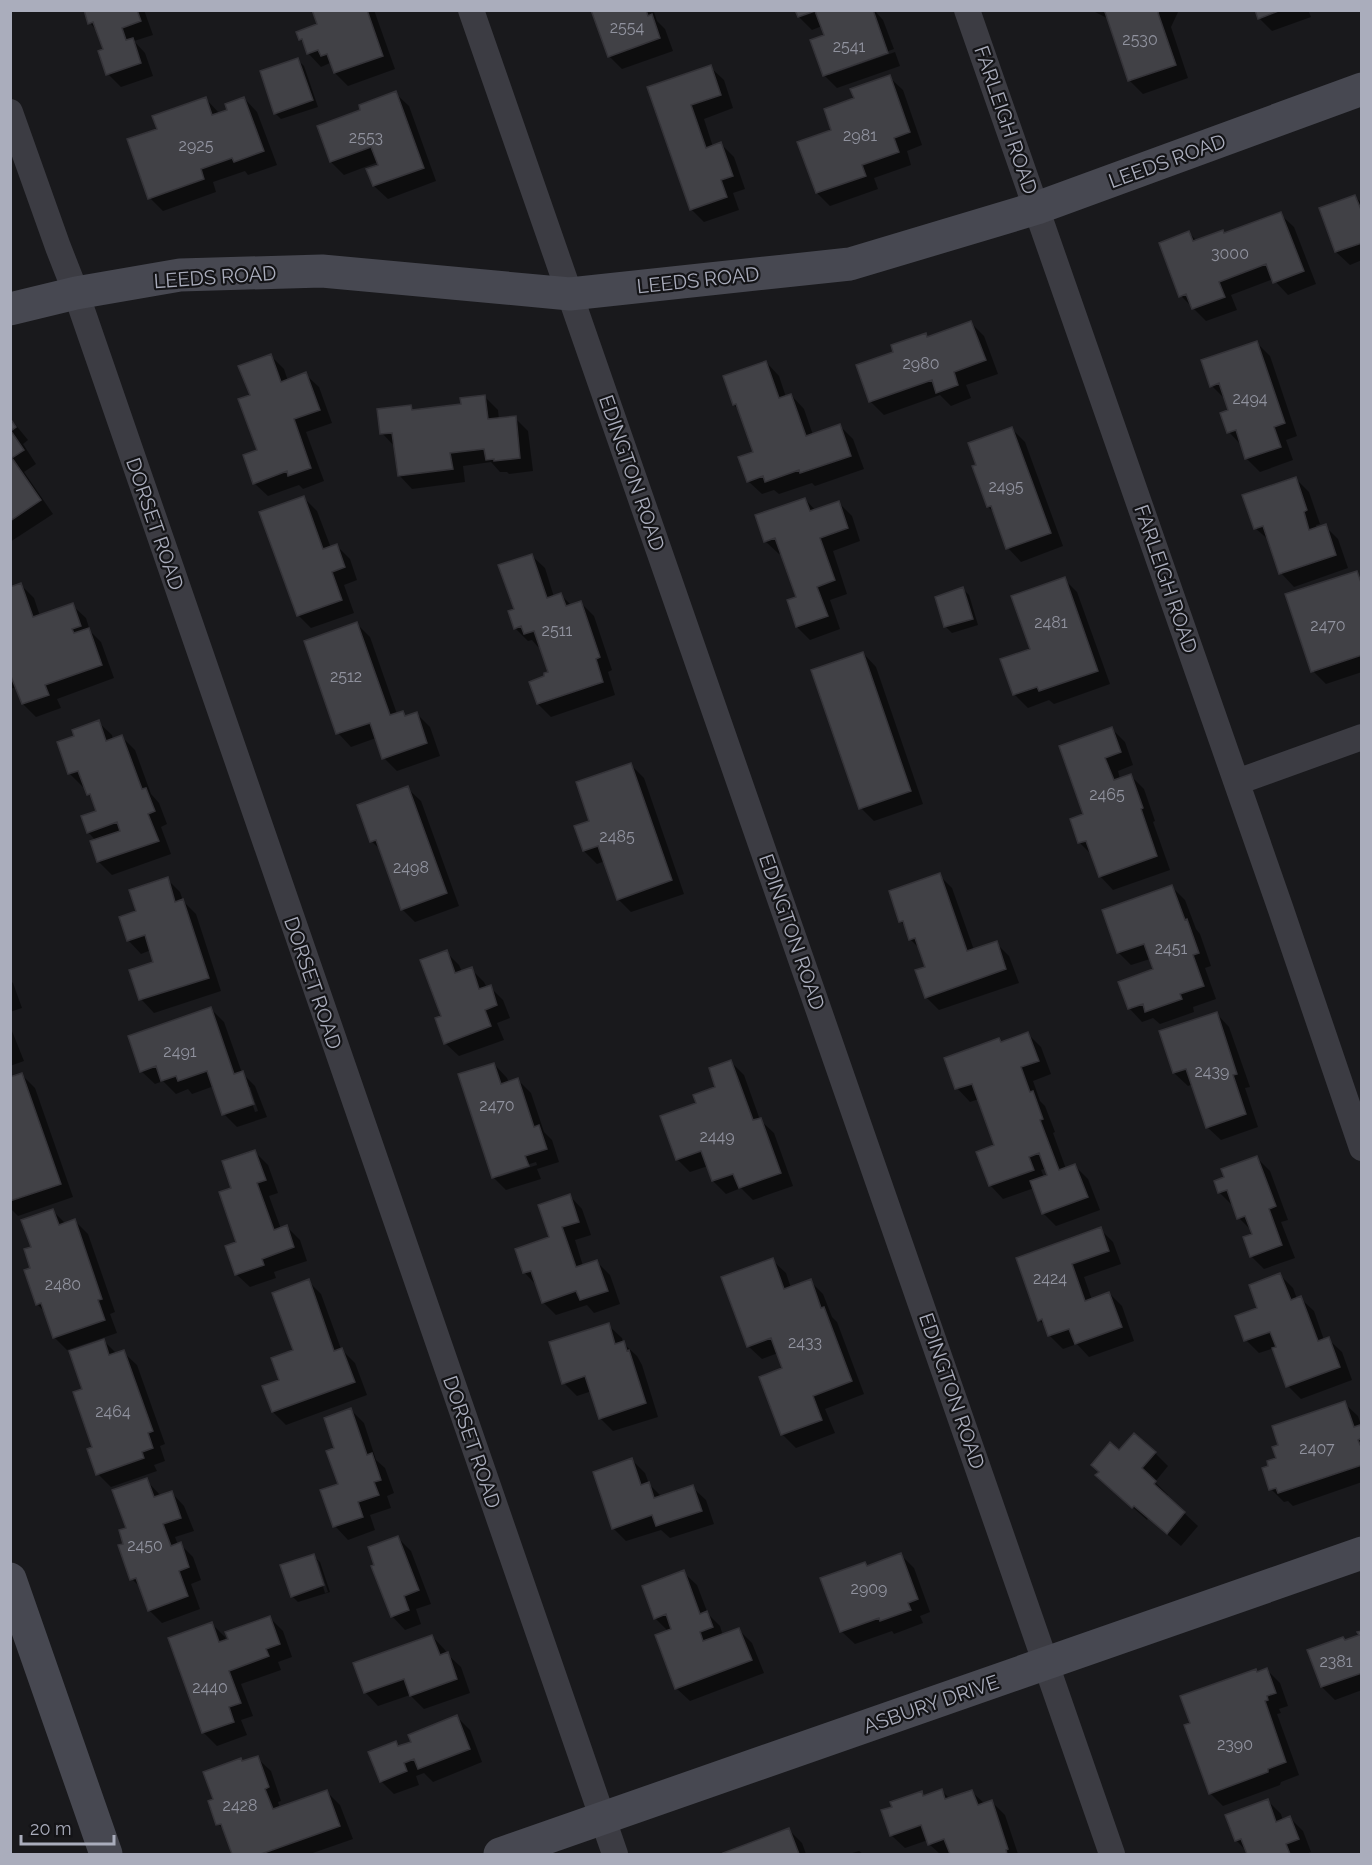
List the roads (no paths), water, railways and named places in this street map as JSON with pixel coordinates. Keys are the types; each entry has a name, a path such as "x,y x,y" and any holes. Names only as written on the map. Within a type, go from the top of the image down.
{"street":[{"name":"EDINGTON ROAD","path":"471,10 1112,1854"},
{"name":"FARLEIGH ROAD","path":"967,10 1237,782 1362,1148"},
{"name":"LEEDS ROAD","path":"10,309 76,293 180,275 322,271 570,294 850,264 1037,208 1362,89"},
{"name":"DORSET ROAD","path":"10,112 76,293 615,1854"},
{"path":"1237,782 1362,737"},
{"name":"ASBURY DRIVE","path":"500,1854 1362,1553"},
{"path":"10,1579 106,1854"}]}
